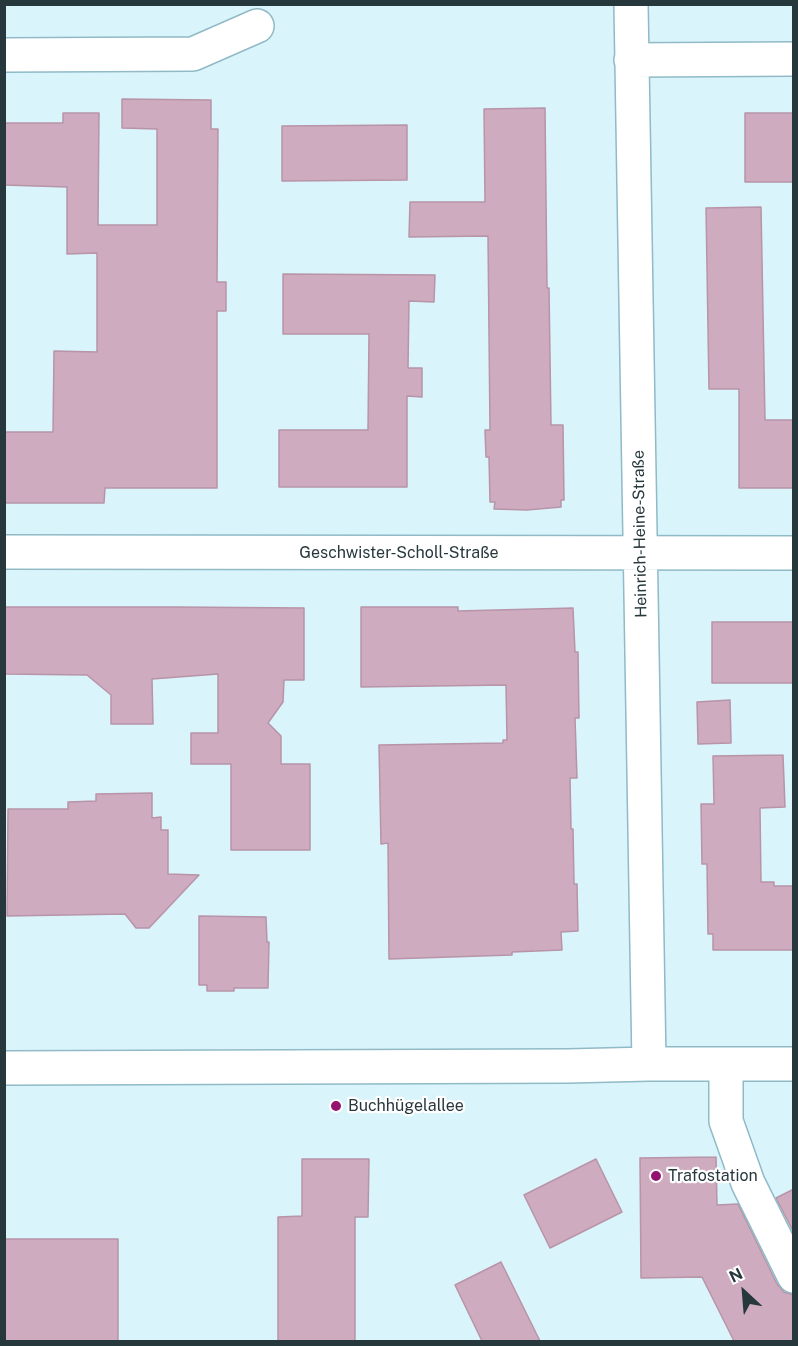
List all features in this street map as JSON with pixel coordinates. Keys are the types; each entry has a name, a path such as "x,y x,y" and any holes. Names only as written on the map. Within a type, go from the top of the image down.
{"street":[{"name":"Heinrich-Heine-Straße","path":"631,4 649,1064"},
{"path":"4,55 193,54 257,26"},
{"path":"631,60 794,59"},
{"name":"Geschwister-Scholl-Straße","path":"4,552 794,553"},
{"path":"726,1064 726,1121 748,1183 794,1276"},
{"path":"4,1068 794,1064"}],"building":[{"path":"122,99 211,100 211,129 218,129 217,282 226,282 226,311 217,311 217,488 105,488 104,503 4,503 4,432 53,432 54,351 97,352 97,253 67,254 67,187 4,185 4,123 63,123 63,113 99,113 98,225 157,225 157,129 122,128"},
{"path":"545,108 551,425 563,425 564,500 561,500 561,507 527,510 494,509 495,502 490,502 489,457 486,457 485,430 490,430 488,236 409,237 410,202 485,202 484,109"},
{"path":"745,113 794,113 794,182 745,182"},
{"path":"407,125 407,180 282,181 282,126"},
{"path":"761,207 765,420 794,420 794,488 739,488 739,389 709,389 706,208"},
{"path":"283,274 435,275 434,302 409,301 408,368 422,368 422,397 407,396 407,487 279,487 279,430 368,430 369,334 283,334"},
{"path":"4,607 304,608 304,680 284,680 283,702 268,723 281,736 281,764 310,764 310,850 231,850 231,764 191,764 191,733 218,733 218,674 152,679 153,724 111,724 111,695 87,675 4,674"},
{"path":"361,607 458,607 458,611 573,608 575,652 578,652 579,718 575,718 577,778 570,778 578,931 561,932 562,950 512,952 512,955 389,959 388,843 381,844 379,745 503,743 503,740 507,740 506,685 361,687"},
{"path":"712,622 794,622 794,683 712,683"},
{"path":"730,700 731,743 698,744 697,702"},
{"path":"783,755 785,807 760,808 761,882 774,882 774,886 794,886 794,950 713,950 713,934 708,934 707,864 702,864 701,804 714,804 713,756"},
{"path":"152,793 152,818 161,817 161,830 168,830 168,874 199,875 149,928 136,928 125,914 7,916 8,809 68,809 68,802 96,801 96,794"},
{"path":"199,916 266,917 267,942 269,942 268,988 207,991 207,985 199,985"},
{"path":"716,1157 717,1205 738,1204 777,1284 784,1292 794,1295 794,1341 734,1341 702,1277 641,1278 640,1158"},
{"path":"302,1159 369,1159 368,1217 355,1217 355,1341 278,1341 278,1217 302,1216"},
{"path":"596,1159 622,1212 550,1248 524,1195"},
{"path":"794,1189 794,1233 776,1198"},
{"path":"4,1239 118,1239 118,1341 4,1341"},
{"path":"501,1262 540,1341 482,1341 455,1285"}],"place":[{"name":"Buchhügelallee","path":"336,1106"},
{"name":"Trafostation","path":"656,1176"}]}
